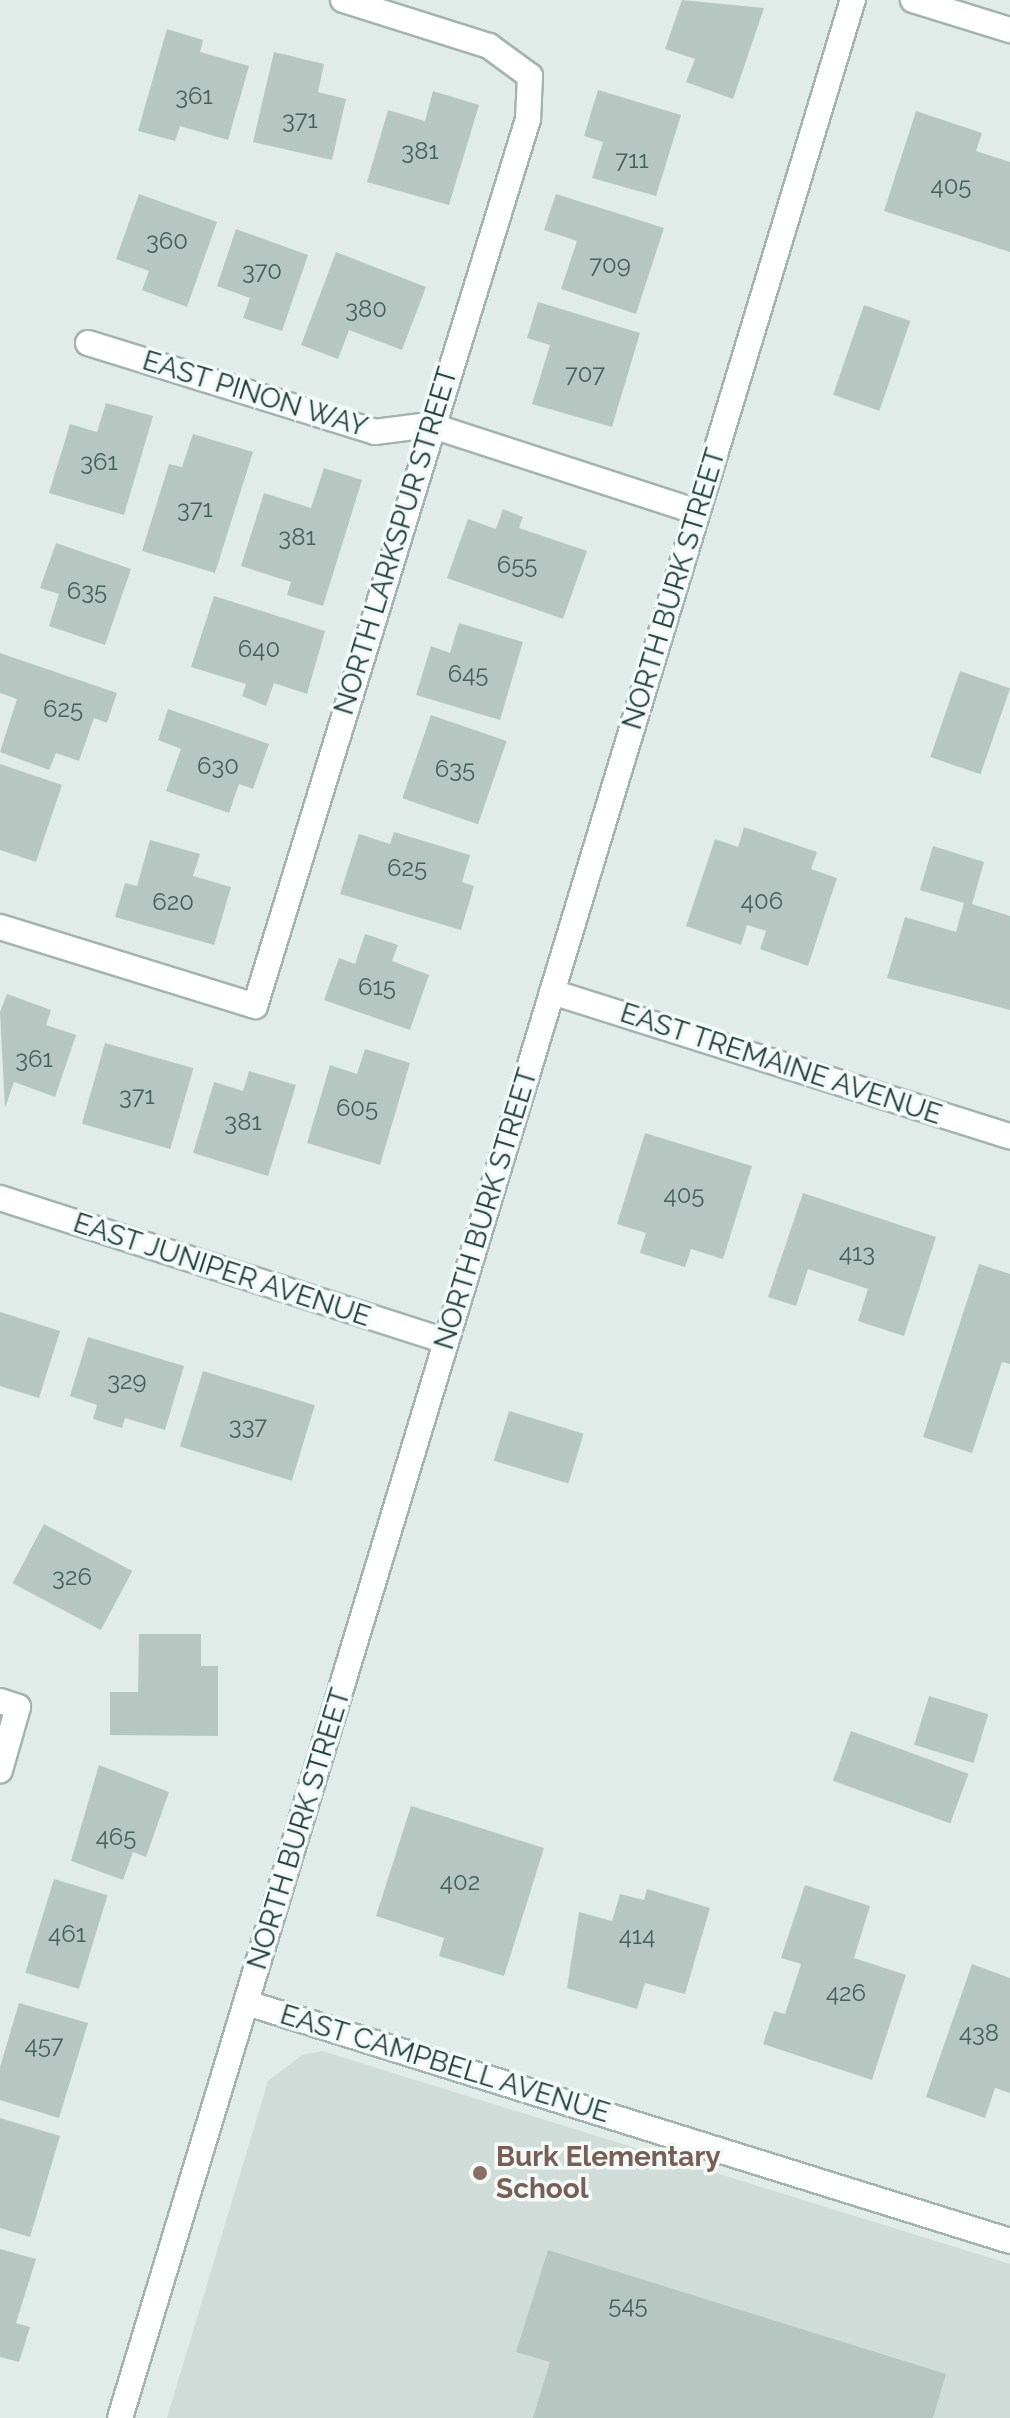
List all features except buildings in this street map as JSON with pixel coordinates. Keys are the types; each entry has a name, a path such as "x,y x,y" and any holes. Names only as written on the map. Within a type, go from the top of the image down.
{"street":[{"name":"NORTH LARKSPUR STREET","path":"0,927 255,1006 430,425 528,119 530,76 489,46 343,0"},
{"name":"NORTH BURK STREET","path":"120,2418 853,0"},
{"path":"913,0 1010,30"},
{"name":"EAST PINON WAY","path":"88,343 375,432 430,425 697,512"},
{"name":"EAST TREMAINE AVENUE","path":"552,992 1010,1136"},
{"name":"EAST JUNIPER AVENUE","path":"0,1198 445,1341"},
{"path":"0,1770 9,1704"},
{"name":"EAST CAMPBELL AVENUE","path":"247,2003 1010,2241"}],"shaded area":[{"name":"Burk Elementary School","path":"322,2051 1010,2264 1010,2418 167,2418 268,2081 302,2055"}],"place":[{"name":"Burk Elementary School","path":"480,2173"}]}
